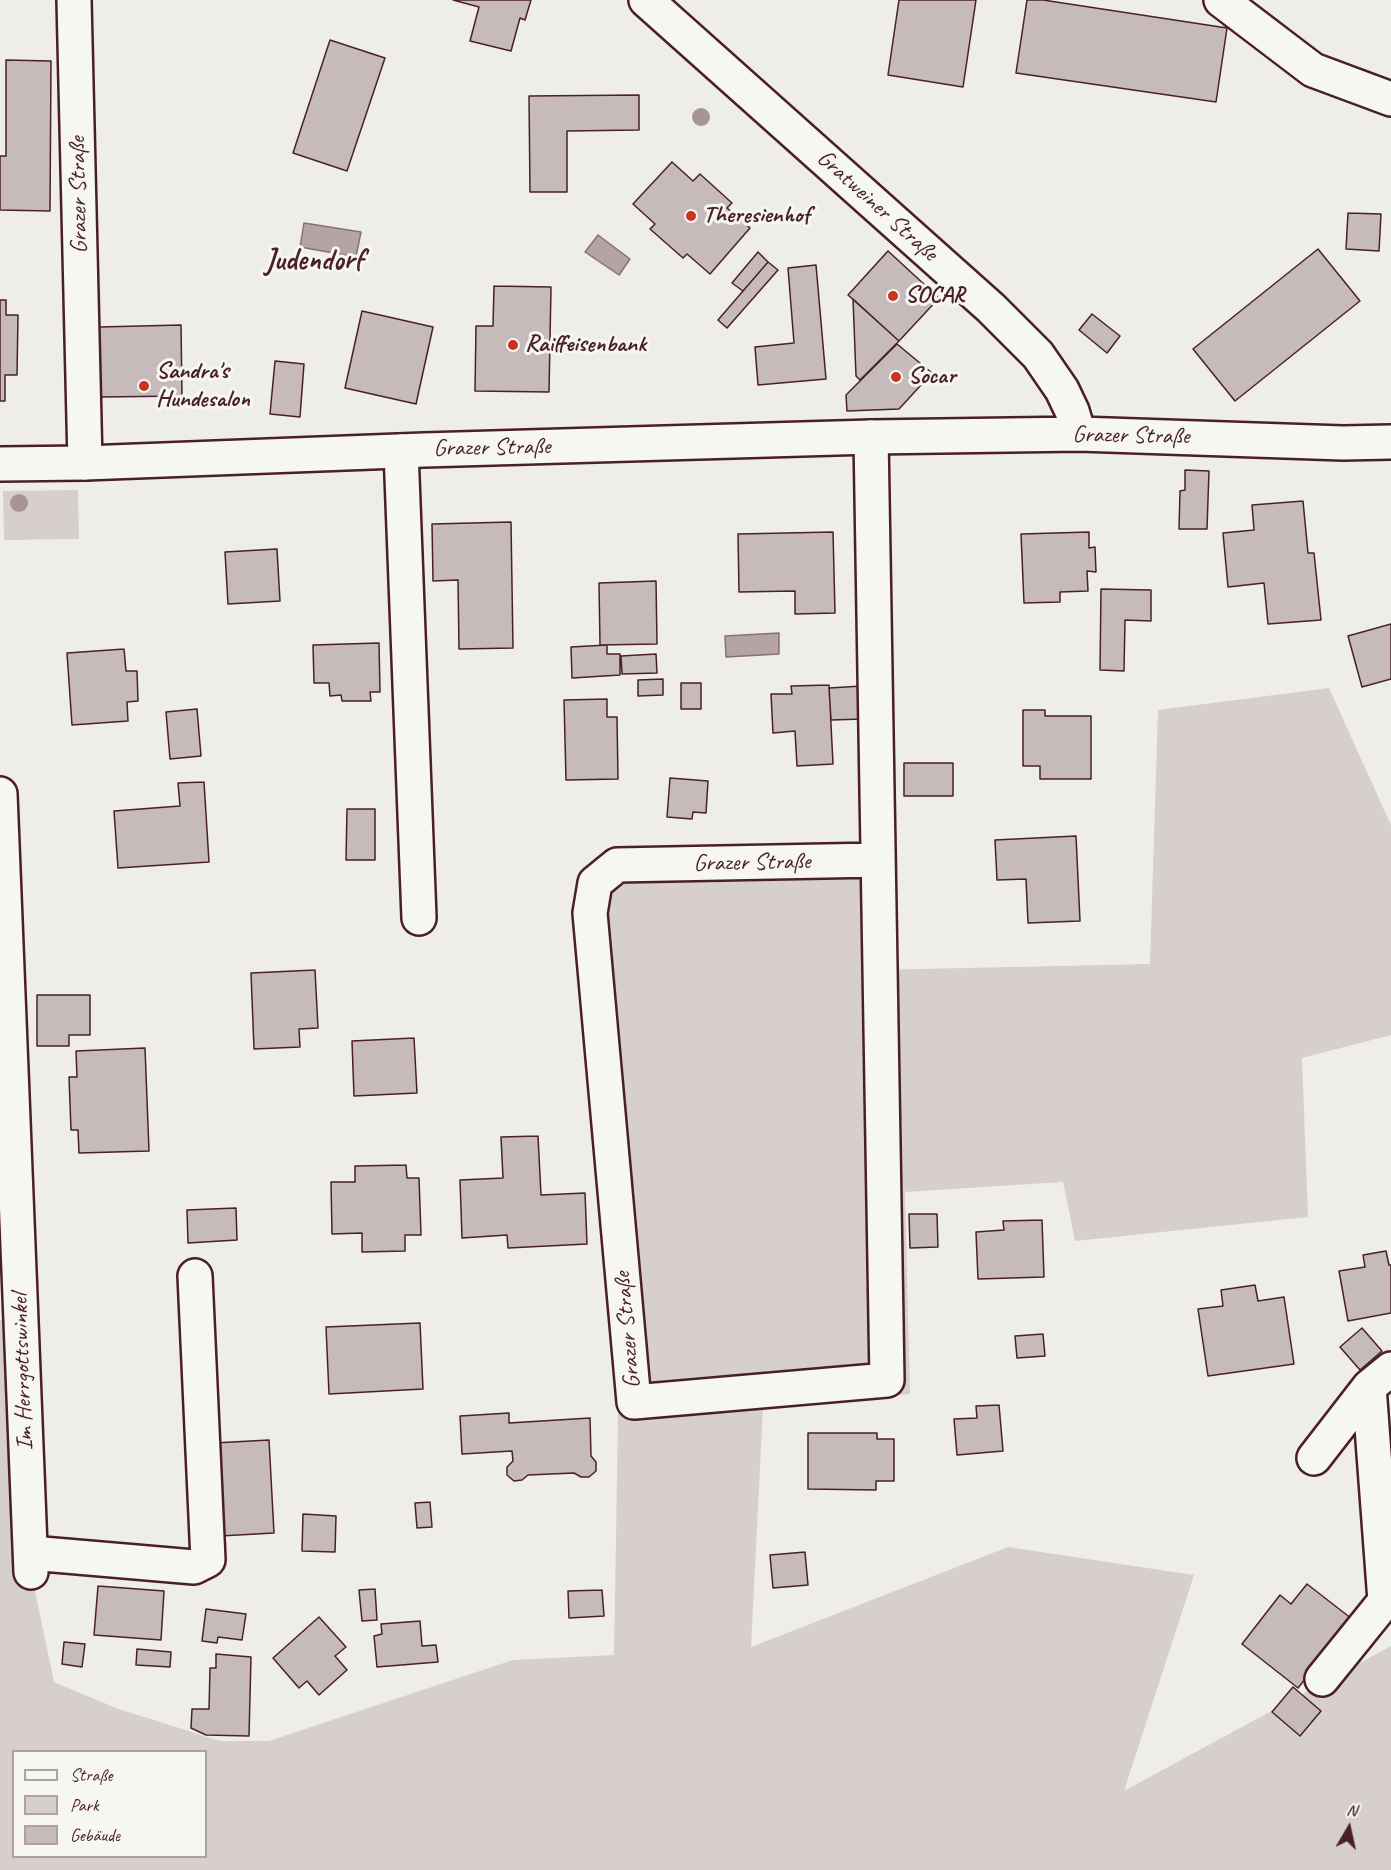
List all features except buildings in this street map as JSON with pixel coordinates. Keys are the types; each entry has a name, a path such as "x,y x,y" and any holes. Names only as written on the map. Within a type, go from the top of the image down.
{"street":[{"name":"Grazer Straße","path":"74,0 85,463"},
{"name":"Gratweiner Straße","path":"646,0 1007,324 1038,355 1062,390 1079,434"},
{"path":"1221,0 1313,70 1391,99"},
{"name":"Grazer Straße","path":"0,464 871,437 1079,434 1343,443 1391,442"},
{"name":"Grazer Straße","path":"871,437 887,1380 634,1402 590,913 595,883 617,865 877,860"},
{"name":"Grazer Straße","path":"401,451 419,918"},
{"name":"Im Herrgottswinkel","path":"0,794 31,1563 194,1567 208,1560 195,1276"},
{"path":"1314,1458 1380,1378"},
{"path":"1322,1679 1385,1601 1380,1378"}],"green space":[{"path":"78,490 79,539 4,540 3,491"},
{"path":"1329,688 1391,825 1391,1035 1302,1058 1308,1217 1075,1241 1063,1182 905,1192 910,1394 763,1407 751,1647 1008,1547 1194,1575 1124,1791 1391,1646 1391,1870 0,1870 0,1320 14,1320 31,1572 54,1682 116,1708 220,1741 269,1741 513,1660 614,1655 621,1240 605,886 623,874 870,869 874,970 1150,964 1158,710"}],"shaded area":[{"path":"304,223 361,232 356,257 300,247"},
{"path":"598,235 630,259 619,275 585,252"},
{"path":"779,633 779,654 726,657 725,636"}],"place":[{"name":"Theresienhof","path":"691,216"},
{"name":"SOCAR","path":"893,296"},
{"name":"Raiffeisenbank","path":"513,345"},
{"name":"Socar","path":"896,377"},
{"name":"Sandra's Hundesalon","path":"144,386"}],"district":[{"name":"Judendorf","path":"314,261"}]}
